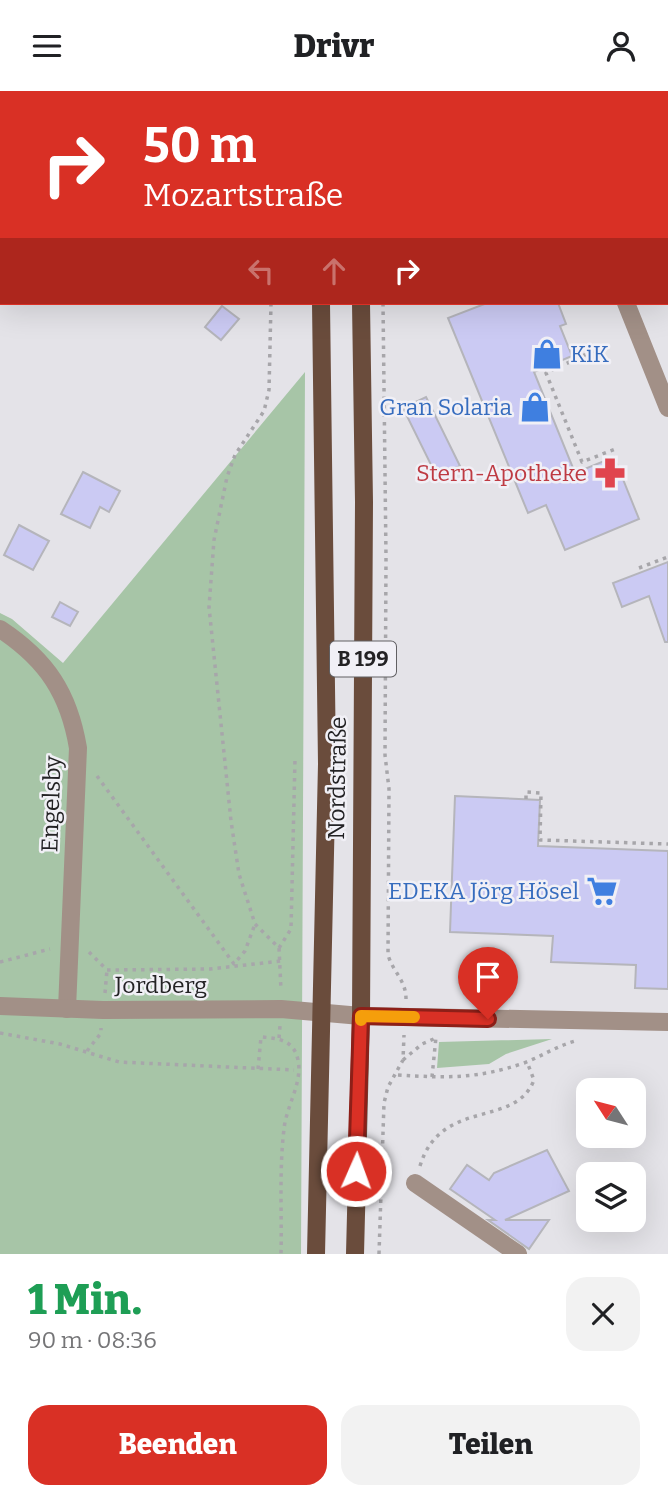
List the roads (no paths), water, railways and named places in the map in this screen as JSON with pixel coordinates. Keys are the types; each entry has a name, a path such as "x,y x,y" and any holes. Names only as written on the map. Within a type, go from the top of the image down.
{"main road":[{"name":"Nordstraße","path":"316,1254 327,764 321,305"},
{"name":"Nordstraße","path":"355,1254 361,1016 364,502 361,305"}],"street":[{"path":"627,305 668,408"},
{"name":"Engelsby","path":"0,629 45,667 61,690 73,719 78,748 67,1009"},
{"name":"Jordberg","path":"0,1006 67,1009 281,1009 361,1016 668,1022"},
{"path":"415,1183 518,1254"}],"place":[{"name":"KiK","path":"547,354"},
{"name":"Gran Solaria","path":"535,407"},
{"name":"Stern-Apotheke","path":"610,473"},
{"name":"EDEKA Jörg Hösel","path":"602,891"}]}
